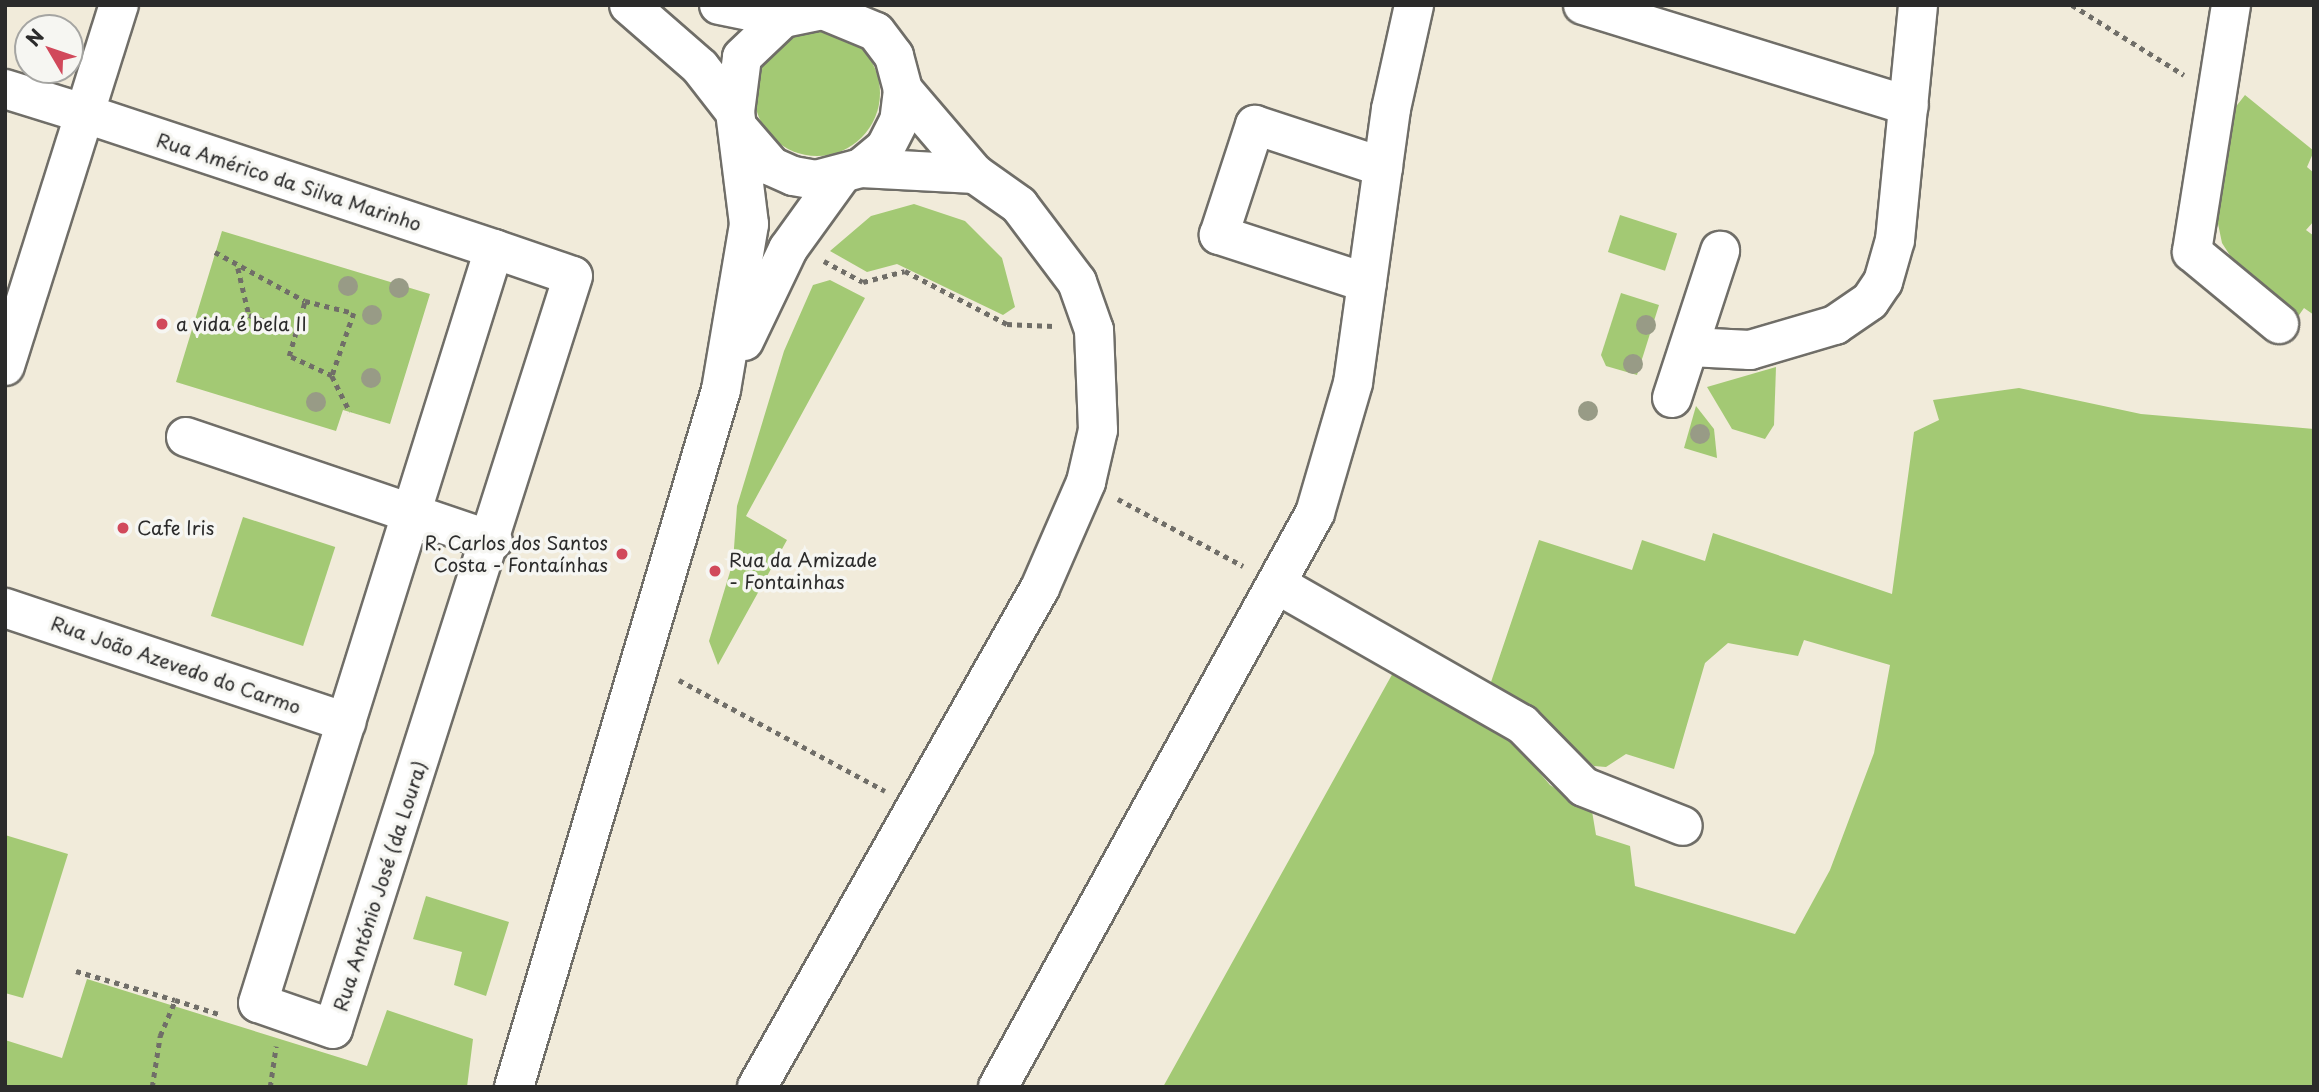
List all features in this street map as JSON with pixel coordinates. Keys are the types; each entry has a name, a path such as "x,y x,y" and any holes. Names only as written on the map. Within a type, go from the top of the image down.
{"street":[{"path":"5,366 119,5"},
{"path":"629,5 700,67 737,121 753,150 782,171 816,180 850,172 975,174"},
{"path":"719,5 793,12 823,10 852,17 876,32 899,73 975,174 1019,205 1077,282 1094,330 1100,376 1086,482 1040,588 757,1087"},
{"path":"720,390 788,249 850,172 884,148 899,121 899,73 879,5"},
{"path":"998,1087 1278,585 1315,513 1339,441 1367,283 1383,167 1414,5"},
{"path":"1583,5 1909,106"},
{"path":"1690,347 1750,350 1835,325 1870,301 1892,260 1918,5"},
{"path":"2231,5 2192,252 2279,324"},
{"path":"514,1087 720,390 749,224 737,121 742,57 793,12"},
{"name":"Rua Américo da Silva Marinho","path":"5,89 573,276"},
{"path":"1367,283 1219,235 1255,125 1383,167"},
{"name":"Rua António José (da Loura)","path":"494,249 258,1003 333,1029 493,541 573,276"},
{"path":"1672,398 1720,251"},
{"path":"186,438 493,541"},
{"path":"1278,585 1522,724 1584,787 1683,826"},
{"name":"Rua João Azevedo do Carmo","path":"5,608 346,722"}],"path":[{"path":"2072,5 2217,97"},
{"path":"215,251 238,268 304,301 354,313 332,376"},
{"path":"814,256 863,282 905,271 1007,324 1059,326"},
{"path":"238,268 248,315 296,333"},
{"path":"304,301 289,356 332,376 351,412"},
{"path":"1086,482 1278,585"},
{"path":"679,680 916,808"},
{"path":"76,971 227,1017"},
{"path":"152,1087 160,1036 175,1000"}],"green space":[{"path":"817,30 841,34 862,48 876,69 880,93 876,117 862,138 841,152 817,156 793,152 772,138 758,117 754,93 758,69 772,48 793,34"},
{"path":"2245,95 2314,151 2307,167 2314,173 2314,221 2306,230 2314,236 2314,315 2304,308 2297,318 2238,268 2222,243 2216,214 2234,109"},
{"path":"914,204 965,221 1002,258 1015,307 1003,315 897,264 867,272 830,251 871,216"},
{"path":"1620,215 1677,234 1665,271 1608,252"},
{"path":"222,231 430,294 390,424 343,410 336,431 176,382"},
{"path":"830,280 865,298 746,516 787,540 718,665 709,641 733,562 737,506 784,351 813,285"},
{"path":"1621,293 1659,305 1637,375 1606,366 1601,355"},
{"path":"1776,367 1774,425 1765,439 1732,429 1707,387"},
{"path":"2019,388 2141,414 2314,429 2314,1087 1163,1087 1394,671 1511,739 1550,785 1592,811 1596,835 1630,846 1635,886 1795,934 1830,870 1874,753 1890,665 1804,640 1798,656 1728,643 1705,663 1674,769 1626,754 1606,767 1594,766 1491,682 1539,540 1632,570 1642,540 1705,561 1713,533 1892,594 1914,432 1939,420 1933,400"},
{"path":"1696,406 1714,429 1717,458 1684,448"},
{"path":"243,517 335,547 303,646 211,616"},
{"path":"5,835 68,854 23,998 5,993"},
{"path":"426,896 509,922 486,996 454,985 462,952 413,939"},
{"path":"87,979 367,1066 387,1010 473,1039 467,1087 5,1087 5,1040 62,1058"}],"place":[{"name":"a vida é bela II","path":"162,324"},
{"name":"Cafe Iris","path":"123,528"},
{"name":"R. Carlos dos Santos Costa - Fontaínhas","path":"622,554"},
{"name":"Rua da Amizade - Fontainhas","path":"715,571"}]}
